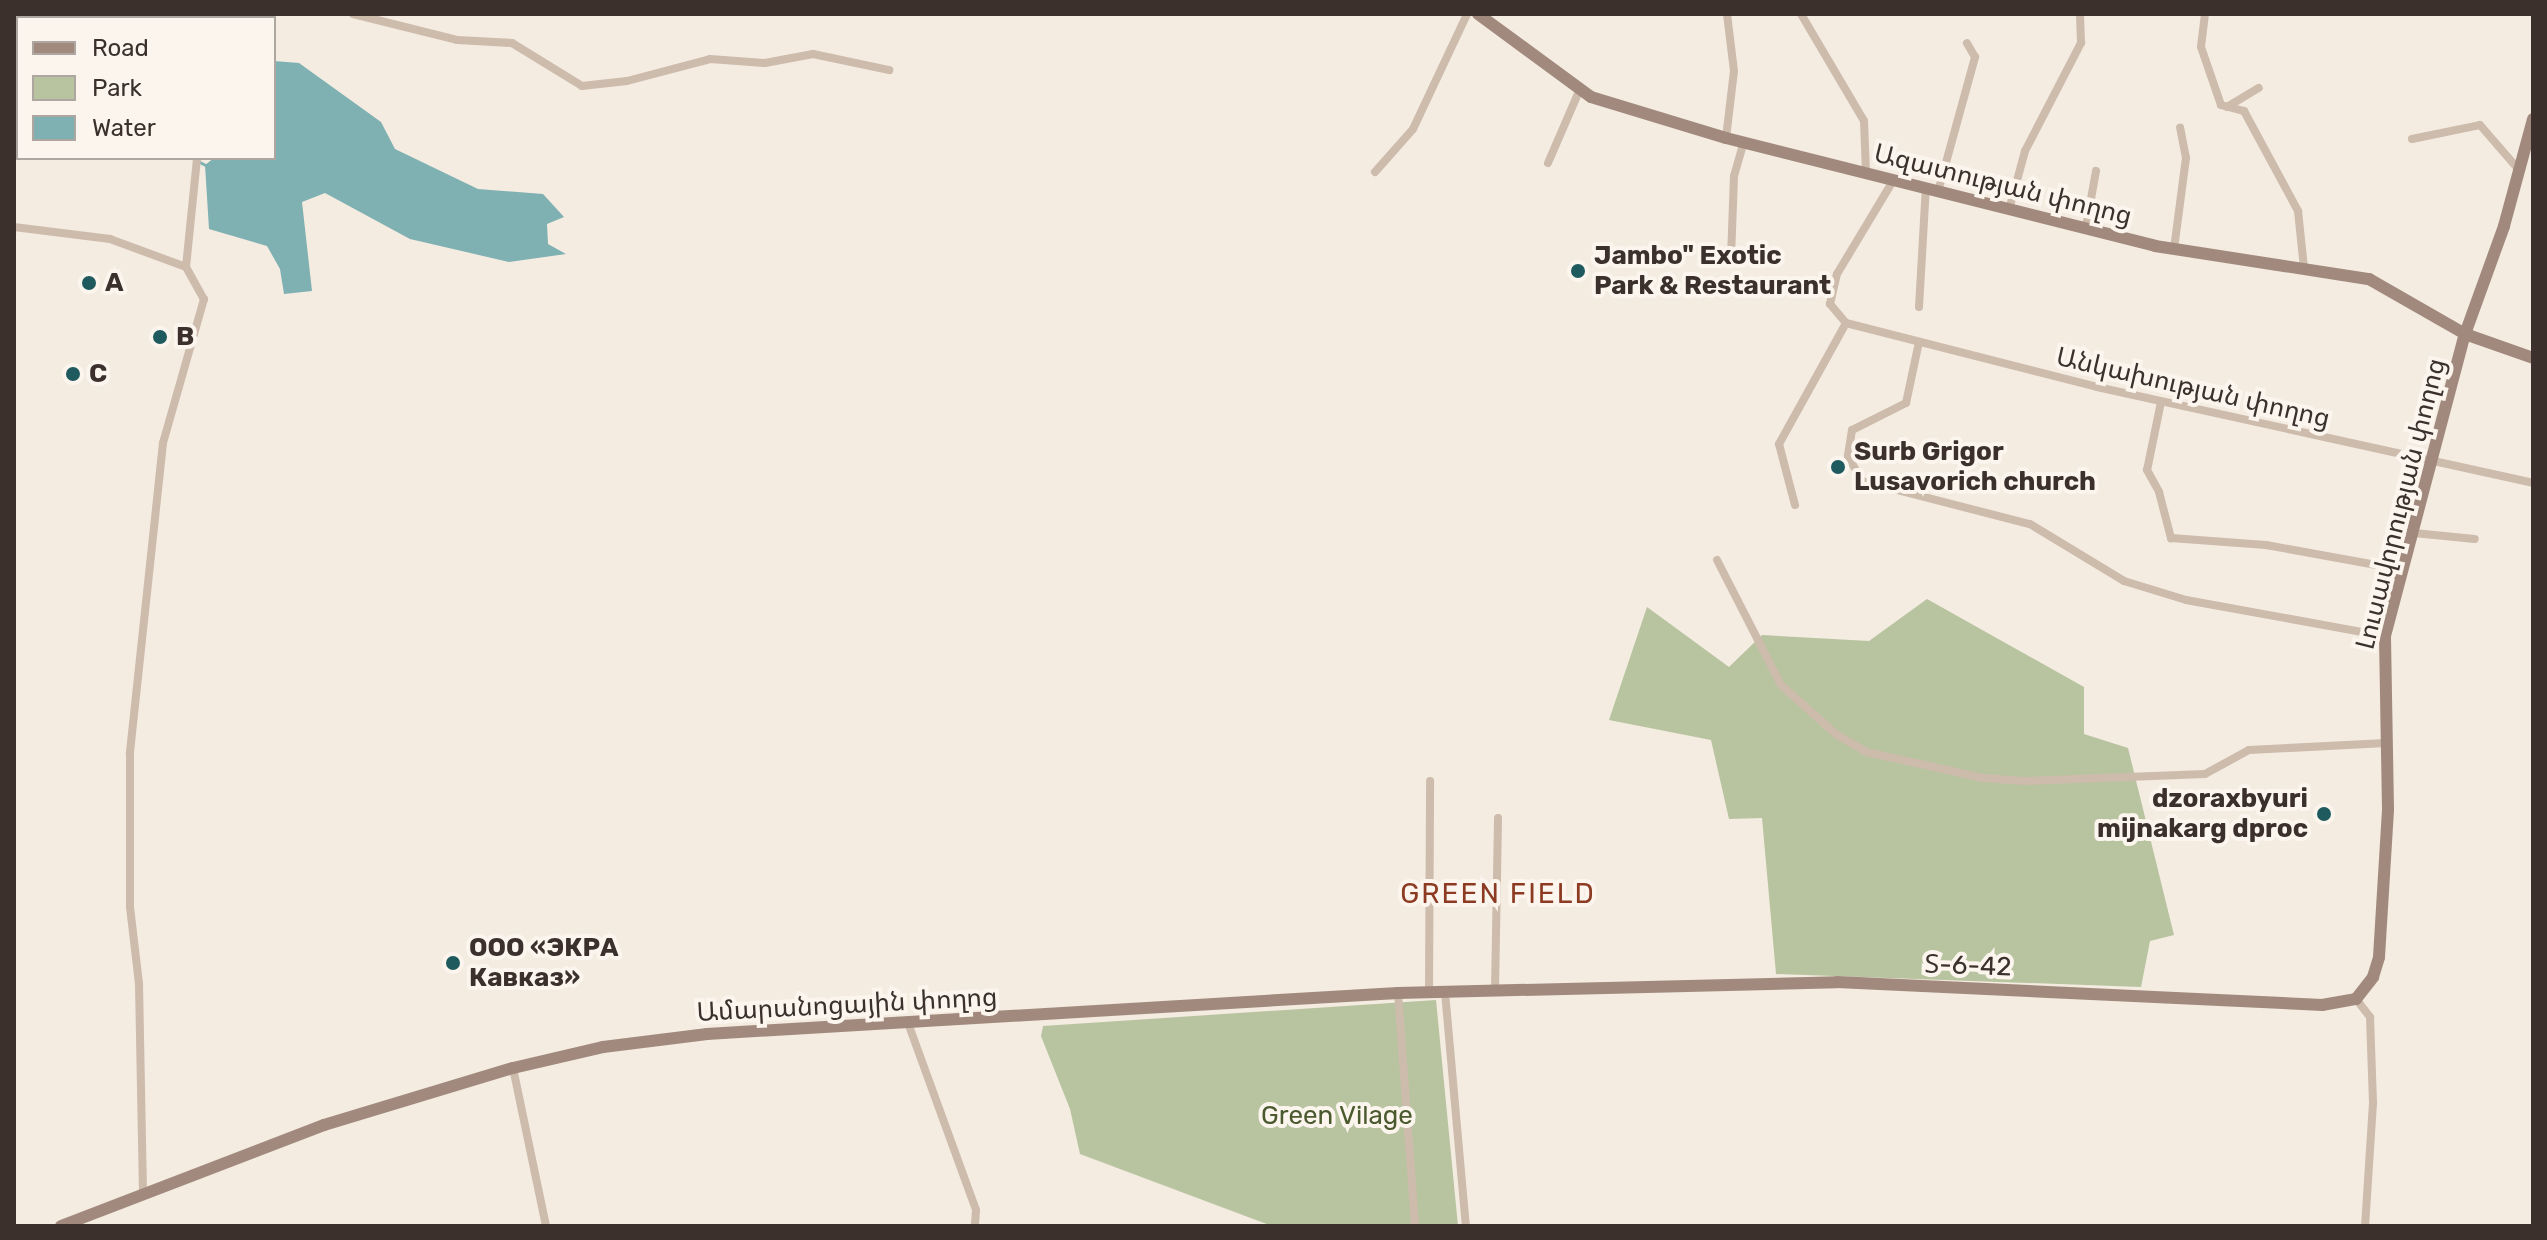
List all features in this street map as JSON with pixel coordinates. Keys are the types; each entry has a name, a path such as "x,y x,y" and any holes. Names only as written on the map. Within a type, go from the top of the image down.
{"main road":[{"name":"Ազատության փողոց","path":"1478,14 1591,97 1726,138 2174,249 2369,279 2465,334 2533,358"},
{"name":"Լուսավորության փողոց","path":"2356,999 2373,977 2379,957 2388,809 2385,636 2465,334 2521,172 2533,119"},
{"name":"Տ-6-42","path":"1577,989 1837,982 2322,1005 2356,999"},
{"name":"Ամարանոցային փողոց","path":"143,1194 324,1125 513,1068 603,1047 707,1034 1398,993 1577,989"},
{"name":"Տ-6-42","path":"61,1226 143,1194"}],"street":[{"path":"353,14 457,40 512,43 582,86 627,81 710,59 765,63 813,54 889,70"},
{"path":"1375,172 1413,129 1467,14"},
{"path":"1726,138 1734,71 1727,14"},
{"path":"1801,14 1864,121 1866,173"},
{"path":"2010,206 2025,151 2081,43 2080,14"},
{"path":"2205,14 2201,47 2221,105 2244,111 2298,211 2304,268"},
{"path":"1919,307 1933,187 1975,57 1967,43"},
{"path":"2227,107 2259,88"},
{"path":"1548,163 1580,89"},
{"path":"2412,139 2480,125 2521,172"},
{"path":"2174,249 2186,158 2180,128"},
{"path":"1731,258 1734,176 1744,142"},
{"path":"143,1194 139,984 130,907 130,754 163,443 204,299 186,267 197,160"},
{"path":"2086,227 2096,171"},
{"path":"1795,505 1779,444 1846,323 1830,304 1837,274 1894,179"},
{"path":"14,227 110,239 186,267"},
{"name":"Անկախության փողոց","path":"1846,323 2161,402 2533,483"},
{"path":"1919,342 1906,403 1859,423 1852,430 1848,456 1862,481 2030,524 2124,581 2186,600 2385,636"},
{"path":"2161,402 2147,470 2171,538 2178,541 2266,545 2404,570"},
{"path":"2414,533 2475,539"},
{"path":"1717,560 1781,685 1837,735 1866,752 1983,778 2025,781 2205,774 2249,750 2386,743"},
{"path":"1429,992 1430,781"},
{"path":"1495,991 1498,818"},
{"path":"1445,992 1466,1226"},
{"path":"1398,993 1415,1226"},
{"path":"2356,999 2370,1017 2373,1103 2365,1226"},
{"path":"908,1023 976,1210 975,1226"},
{"path":"513,1068 546,1226"}],"green space":[{"path":"1927,599 2084,687 2084,734 2128,748 2174,935 2150,941 2141,987 1776,974 1762,818 1729,819 1711,740 1609,720 1647,607 1729,667 1762,635 1869,641"},
{"name":"Green Vilage","path":"1436,1000 1458,1226 1272,1226 1080,1154 1070,1109 1041,1036 1043,1026"}],"water":[{"path":"276,61 299,63 381,122 395,149 478,189 543,194 564,217 547,224 548,244 566,254 509,262 410,239 325,193 302,202 312,291 284,294 280,269 267,246 209,229 205,165 211,160 276,160"}],"waterway":[{"path":"196,160 205,165"}],"place":[{"name":"Jambo\" Exotic Park & Restaurant","path":"1578,271"},
{"name":"A","path":"89,283"},
{"name":"B","path":"160,337"},
{"name":"C","path":"73,374"},
{"name":"Surb Grigor Lusavorich church","path":"1838,467"},
{"name":"dzoraxbyuri mijnakarg dproc","path":"2324,814"},
{"name":"ООО «ЭКРА Кавказ»","path":"453,963"}],"district":[{"name":"GREEN FIELD","path":"1498,894"}]}
